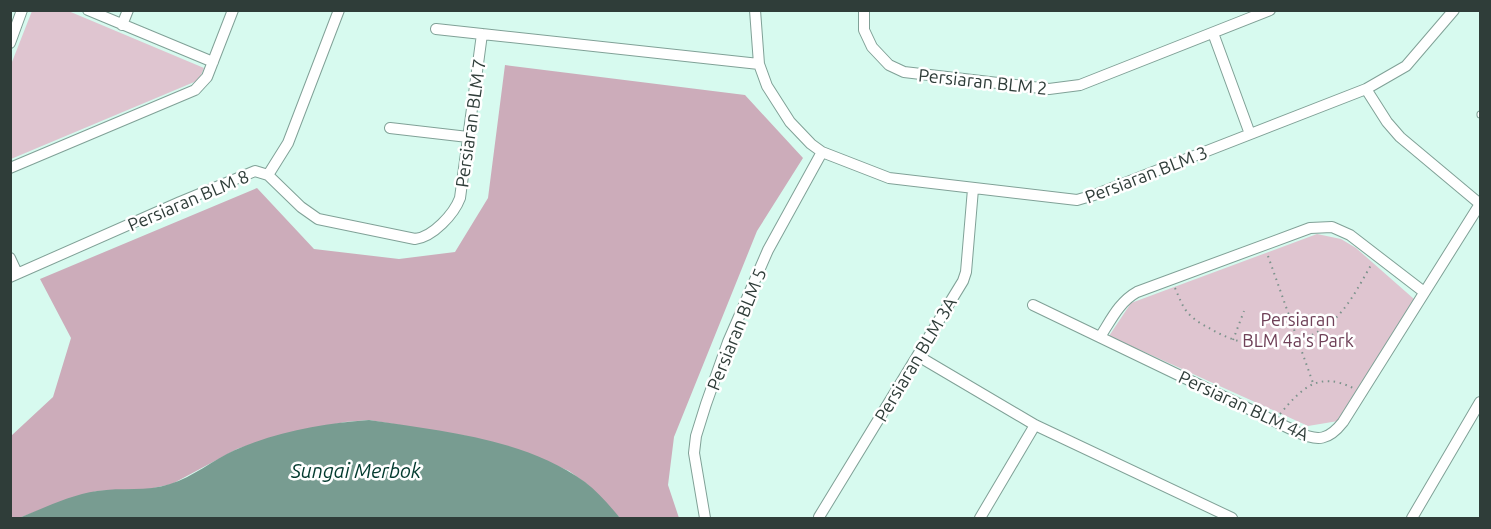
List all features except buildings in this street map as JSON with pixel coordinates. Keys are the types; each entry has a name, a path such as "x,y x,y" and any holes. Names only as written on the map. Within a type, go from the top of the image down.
{"street":[{"path":"88,10 213,62"},
{"path":"122,25 128,10"},
{"path":"10,168 195,90 207,77 233,10"},
{"name":"Persiaran BLM 8","path":"14,275 248,173 260,171 268,175 288,143 339,10"},
{"name":"Persiaran BLM 3","path":"755,10 759,64 767,86 777,105 799,132 822,152 889,178 1066,199 1086,198 1366,89 1406,66 1454,10"},
{"name":"Persiaran BLM 2","path":"864,10 863,21 867,38 883,60 897,69 921,74 1049,89 1080,85 1270,10"},
{"path":"10,43 17,16"},
{"name":"Persiaran BLM 7","path":"436,29 759,64"},
{"path":"1213,33 1250,134"},
{"name":"Persiaran BLM 7","path":"268,175 301,207 318,219 415,239 422,238 449,216 458,203 462,189 482,34"},
{"path":"1366,89 1393,129 1480,204"},
{"path":"390,128 468,137"},
{"name":"Persiaran BLM 5","path":"705,519 694,453 696,436 706,404 725,350 768,250 822,152"},
{"name":"Persiaran BLM 3A","path":"819,517 963,281 967,263 973,189"},
{"name":"Persiaran BLM 4A","path":"1034,305 1312,438 1327,436 1336,431 1343,422 1480,204"},
{"path":"1100,338 1118,307 1128,297 1170,279 1310,228 1332,227 1350,235 1424,292"},
{"path":"10,258 14,275"},
{"path":"918,356 1035,425 1232,519"},
{"path":"1412,519 1480,402"},
{"path":"980,519 1035,425"}],"path":[{"path":"1264,244 1313,383"},
{"path":"1170,279 1189,314 1202,324 1233,340 1267,346 1298,341 1312,336 1330,323 1343,310 1378,255"},
{"path":"1233,340 1244,311"},
{"path":"1275,421 1300,391 1313,383 1327,380 1341,382 1361,392"}],"green space":[{"path":"66,10 204,68 199,80 11,159 10,67 32,11"},
{"name":"Persiaran BLM 4a's Park","path":"1317,234 1341,239 1356,248 1414,299 1338,421 1308,426 1109,336 1131,303"}],"shaded area":[{"path":"505,65 745,95 803,158 757,231 674,437 668,485 679,518 620,518 587,484 569,471 534,456 466,436 369,420 345,422 274,437 237,449 172,484 149,489 97,491 19,518 11,518 11,436 53,397 71,338 40,279 257,188 314,249 399,259 455,252 488,198"}],"water":[{"name":"Sungai Merbok","path":"369,420 453,433 536,455 585,482 620,518 19,518 57,502 87,493 152,488 170,484 235,450 284,433 335,423"}]}
